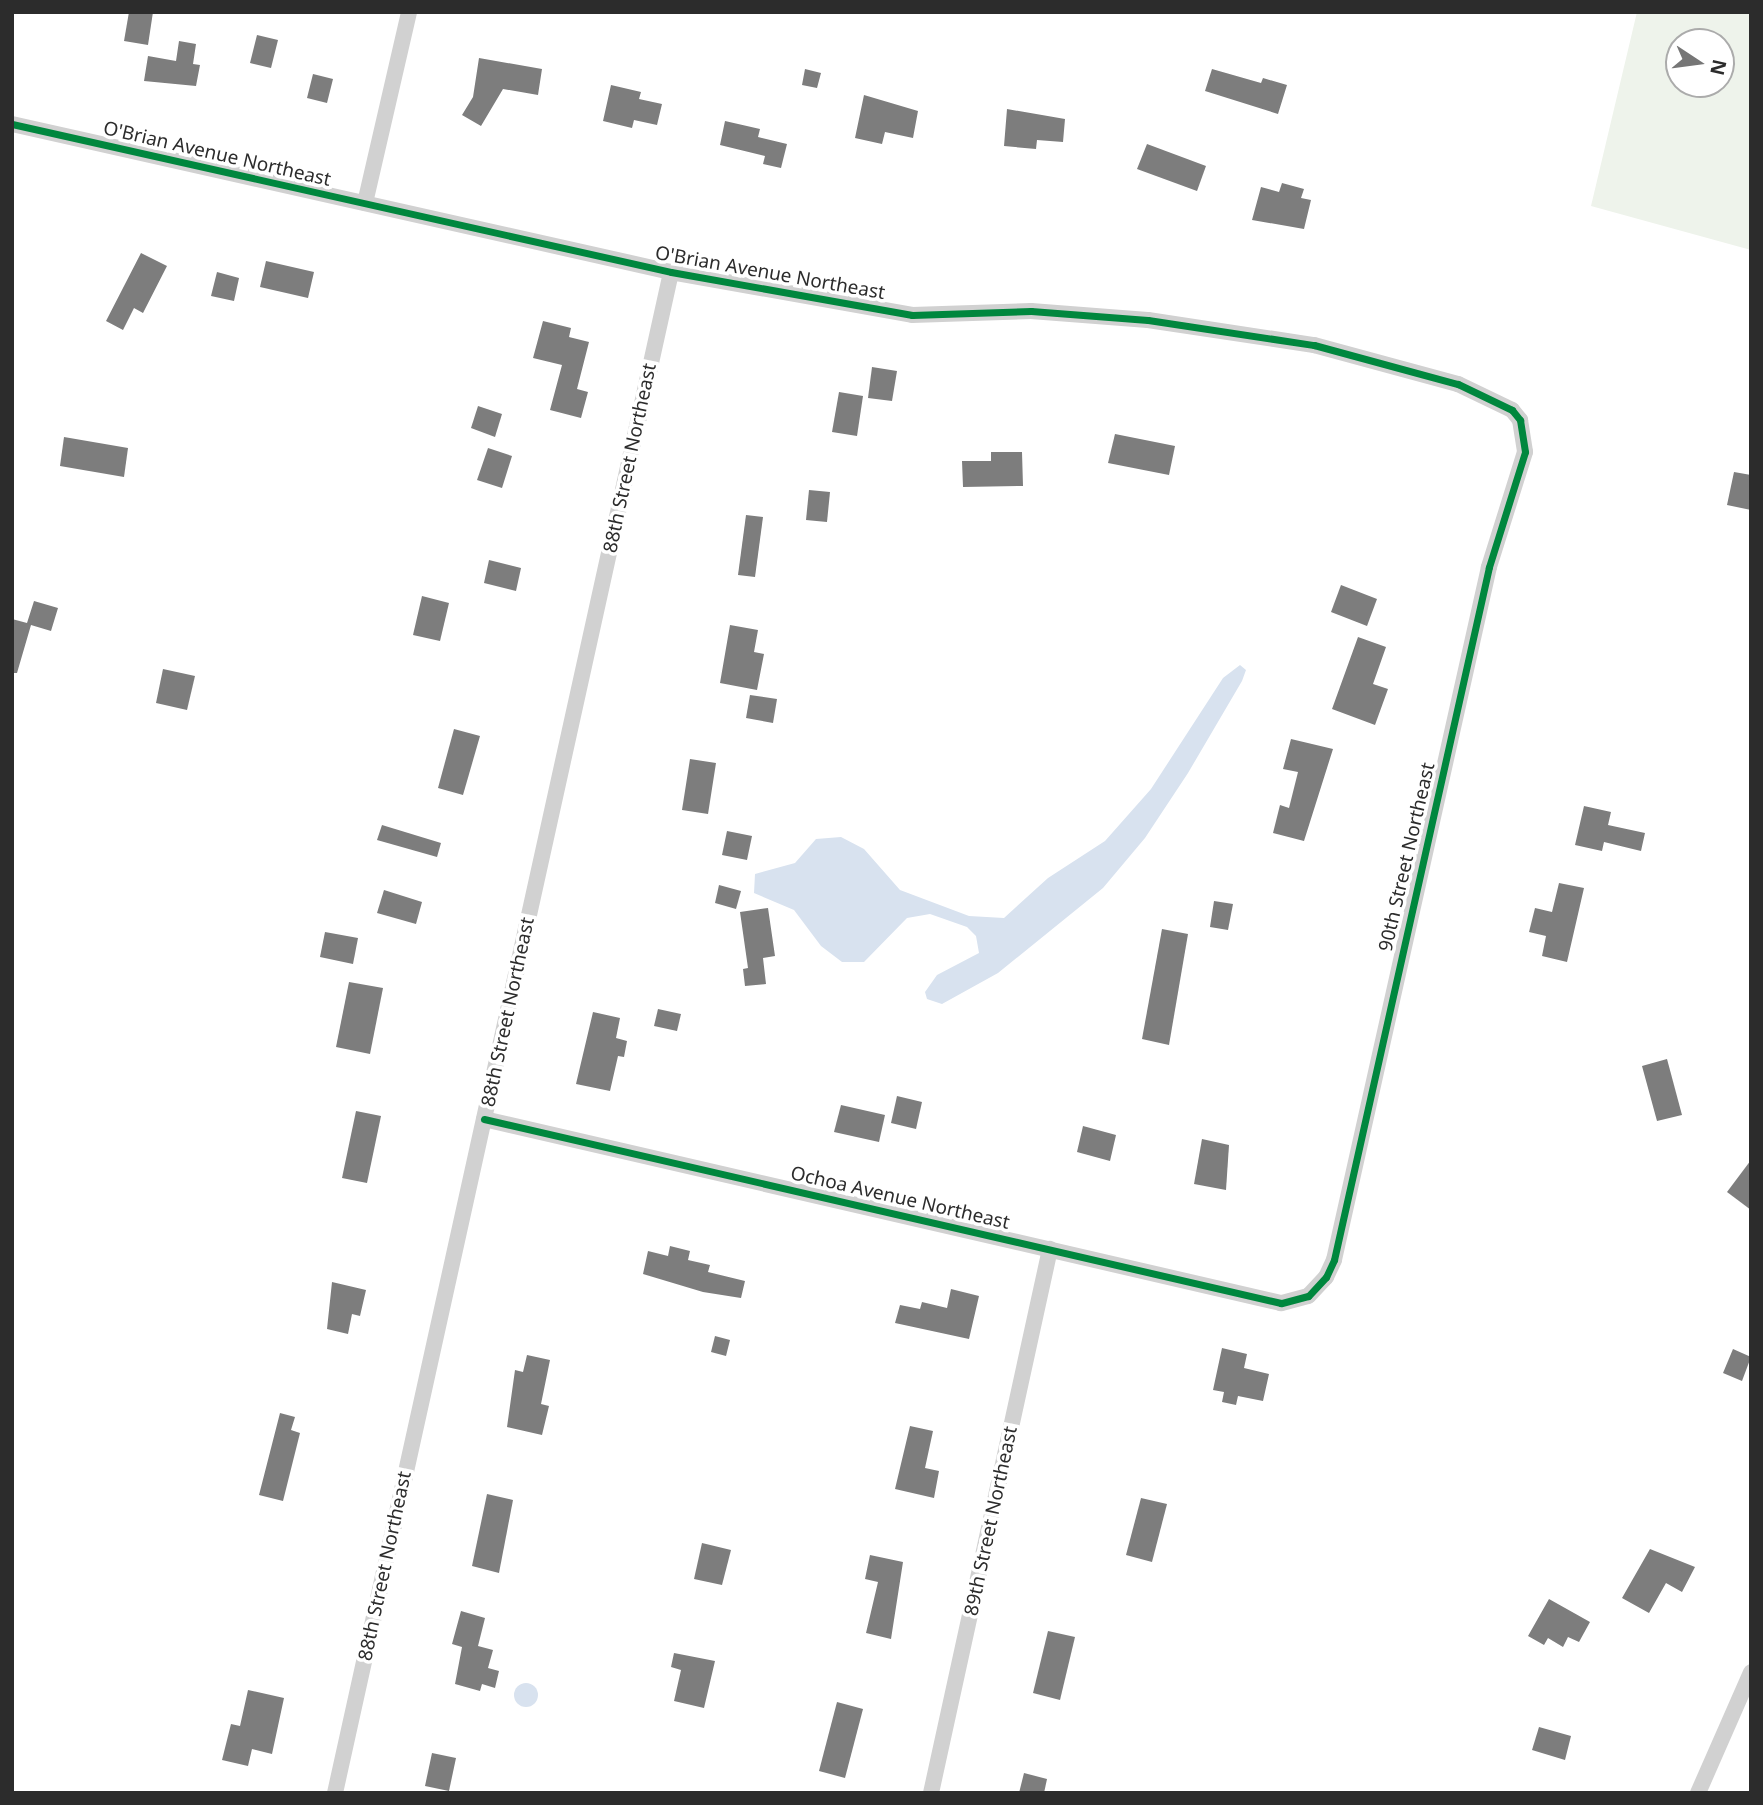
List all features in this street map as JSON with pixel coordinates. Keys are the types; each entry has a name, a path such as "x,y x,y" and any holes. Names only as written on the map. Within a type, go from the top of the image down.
{"street":[{"path":"365,204 409,12"},
{"name":"O'Brian Avenue Northeast","path":"12,124 671,272 912,315 1031,312 1148,320 1314,345 1458,384 1512,411 1520,420"},
{"name":"88th Street Northeast","path":"335,1793 671,272"},
{"name":"90th Street Northeast","path":"1308,1296 1326,1277 1334,1260 1487,578 1525,452 1520,420"},
{"name":"Ochoa Avenue Northeast","path":"484,1119 1281,1303 1308,1296"},
{"name":"89th Street Northeast","path":"931,1793 1050,1249"},
{"path":"1698,1793 1751,1672"}],"shaded area":[{"path":"1637,12 1751,12 1751,250 1591,206"},
{"path":"1240,665 1246,670 1242,681 1188,773 1145,838 1103,888 998,973 942,1004 927,999 925,992 937,975 979,953 976,936 967,927 930,914 907,918 864,962 842,962 821,946 794,910 754,893 755,874 795,863 816,839 841,837 864,849 900,890 969,916 1004,918 1048,878 1105,841 1151,789 1223,678"},
{"path":"521,1683 531,1683 538,1690 538,1700 531,1707 521,1707 514,1700 514,1690"}],"building":[{"path":"129,12 153,12 148,45 124,41"},
{"path":"257,35 278,40 271,68 250,63"},
{"path":"179,41 196,44 193,64 200,65 196,86 144,81 148,56 176,61"},
{"path":"479,58 542,69 538,95 503,89 481,126 462,115 473,97"},
{"path":"805,69 821,73 817,88 802,85"},
{"path":"1212,69 1261,83 1263,78 1287,85 1278,114 1205,91"},
{"path":"313,74 333,79 327,103 307,98"},
{"path":"611,85 641,92 639,99 662,104 657,125 634,120 632,128 603,121"},
{"path":"864,95 918,111 913,138 885,132 882,144 855,138"},
{"path":"1007,109 1065,119 1063,142 1037,140 1036,149 1004,146"},
{"path":"725,121 760,129 758,137 787,144 781,168 763,164 765,156 720,145"},
{"path":"1147,144 1206,166 1197,191 1137,169"},
{"path":"1282,183 1304,189 1301,198 1311,200 1304,229 1252,220 1261,187 1279,192"},
{"path":"141,253 167,266 143,313 134,308 123,330 106,321"},
{"path":"266,261 314,272 308,298 260,287"},
{"path":"217,272 239,278 234,301 211,296"},
{"path":"543,321 571,328 569,337 589,342 577,389 588,392 581,418 550,410 562,365 533,358"},
{"path":"872,367 897,371 892,401 868,398"},
{"path":"839,392 863,396 857,436 832,432"},
{"path":"478,406 502,414 495,437 471,428"},
{"path":"1115,434 1175,446 1169,475 1108,463"},
{"path":"64,437 128,448 124,477 60,466"},
{"path":"488,448 512,456 502,488 477,480"},
{"path":"991,452 1022,452 1023,486 963,487 962,461 991,461"},
{"path":"1734,472 1751,475 1751,510 1727,505"},
{"path":"809,490 830,492 827,522 806,520"},
{"path":"746,515 763,517 755,577 738,575"},
{"path":"489,560 521,568 516,591 484,583"},
{"path":"1341,585 1377,599 1367,626 1331,612"},
{"path":"422,596 449,603 440,641 413,635"},
{"path":"34,601 58,608 51,631 31,625 17,673 12,673 12,619 27,623"},
{"path":"730,625 758,630 754,652 764,654 757,690 720,683"},
{"path":"1358,637 1386,647 1373,684 1388,689 1375,725 1332,709"},
{"path":"163,669 195,676 187,710 156,703"},
{"path":"750,695 777,699 773,723 746,718"},
{"path":"454,729 480,736 463,795 438,788"},
{"path":"1291,739 1333,749 1304,841 1273,833 1280,805 1289,808 1298,772 1283,769"},
{"path":"690,759 716,763 708,814 682,810"},
{"path":"1584,806 1611,812 1608,825 1645,833 1641,851 1604,842 1602,851 1575,845"},
{"path":"382,825 441,843 437,857 377,840"},
{"path":"727,831 752,836 747,860 722,855"},
{"path":"1559,883 1584,888 1567,962 1542,956 1546,936 1529,932 1535,908 1552,912"},
{"path":"719,885 741,891 736,909 715,903"},
{"path":"384,890 422,902 416,924 377,913"},
{"path":"1214,901 1233,904 1228,930 1210,927"},
{"path":"768,908 775,956 763,958 766,984 745,986 743,969 748,968 740,912"},
{"path":"1162,929 1188,934 1169,1045 1142,1039"},
{"path":"325,932 358,938 353,964 320,957"},
{"path":"349,982 383,988 370,1054 336,1047"},
{"path":"658,1009 681,1014 677,1031 654,1026"},
{"path":"593,1012 620,1018 616,1038 627,1041 624,1057 618,1056 610,1091 576,1084"},
{"path":"1667,1059 1682,1115 1657,1121 1642,1066"},
{"path":"897,1096 922,1102 916,1129 891,1123"},
{"path":"841,1105 885,1115 879,1142 834,1132"},
{"path":"356,1111 381,1116 367,1183 342,1178"},
{"path":"1083,1126 1116,1135 1110,1161 1077,1152"},
{"path":"1202,1139 1229,1145 1226,1190 1194,1184"},
{"path":"1751,1160 1751,1210 1727,1192"},
{"path":"670,1246 690,1251 688,1260 710,1265 708,1272 745,1281 741,1298 703,1292 643,1274 648,1251 668,1256"},
{"path":"332,1282 366,1290 360,1316 352,1314 348,1334 327,1329"},
{"path":"951,1289 979,1296 969,1339 895,1323 900,1305 920,1309 922,1302 947,1308"},
{"path":"715,1336 730,1340 726,1356 711,1352"},
{"path":"1222,1348 1247,1354 1244,1368 1269,1374 1263,1401 1238,1396 1236,1405 1222,1402 1224,1392 1213,1390"},
{"path":"1733,1349 1751,1357 1742,1381 1723,1373"},
{"path":"527,1355 550,1360 541,1404 549,1406 542,1435 507,1427 515,1370 523,1372"},
{"path":"280,1413 295,1417 291,1430 300,1433 283,1501 259,1495"},
{"path":"910,1426 933,1431 925,1468 939,1471 934,1498 895,1489"},
{"path":"487,1494 513,1500 499,1573 472,1566"},
{"path":"1141,1498 1167,1504 1152,1562 1126,1555"},
{"path":"702,1543 731,1550 722,1585 694,1579"},
{"path":"1650,1549 1695,1567 1682,1592 1666,1583 1649,1613 1622,1598"},
{"path":"870,1555 903,1562 891,1639 866,1633 878,1582 865,1579"},
{"path":"1549,1599 1590,1622 1579,1642 1568,1637 1563,1647 1548,1638 1544,1645 1528,1636"},
{"path":"461,1611 485,1618 478,1646 493,1650 488,1668 499,1671 495,1688 482,1684 480,1691 455,1684 462,1647 452,1644"},
{"path":"1048,1631 1075,1637 1060,1700 1033,1693"},
{"path":"674,1653 715,1661 704,1708 674,1701 681,1670 671,1667"},
{"path":"248,1690 284,1698 272,1754 252,1749 248,1766 222,1760 231,1724 240,1726"},
{"path":"837,1702 863,1709 845,1778 819,1771"},
{"path":"1539,1727 1571,1736 1565,1760 1532,1750"},
{"path":"432,1753 456,1758 449,1791 425,1786"},
{"path":"1024,1773 1047,1779 1044,1793 1019,1793"}],"cycle path":[{"path":"12,124 671,272 912,315 1031,311 1148,320 1314,345 1458,384 1512,410 1520,420 1525,452 1489,567 1334,1260 1326,1277 1308,1296 1281,1303 484,1119"}]}
